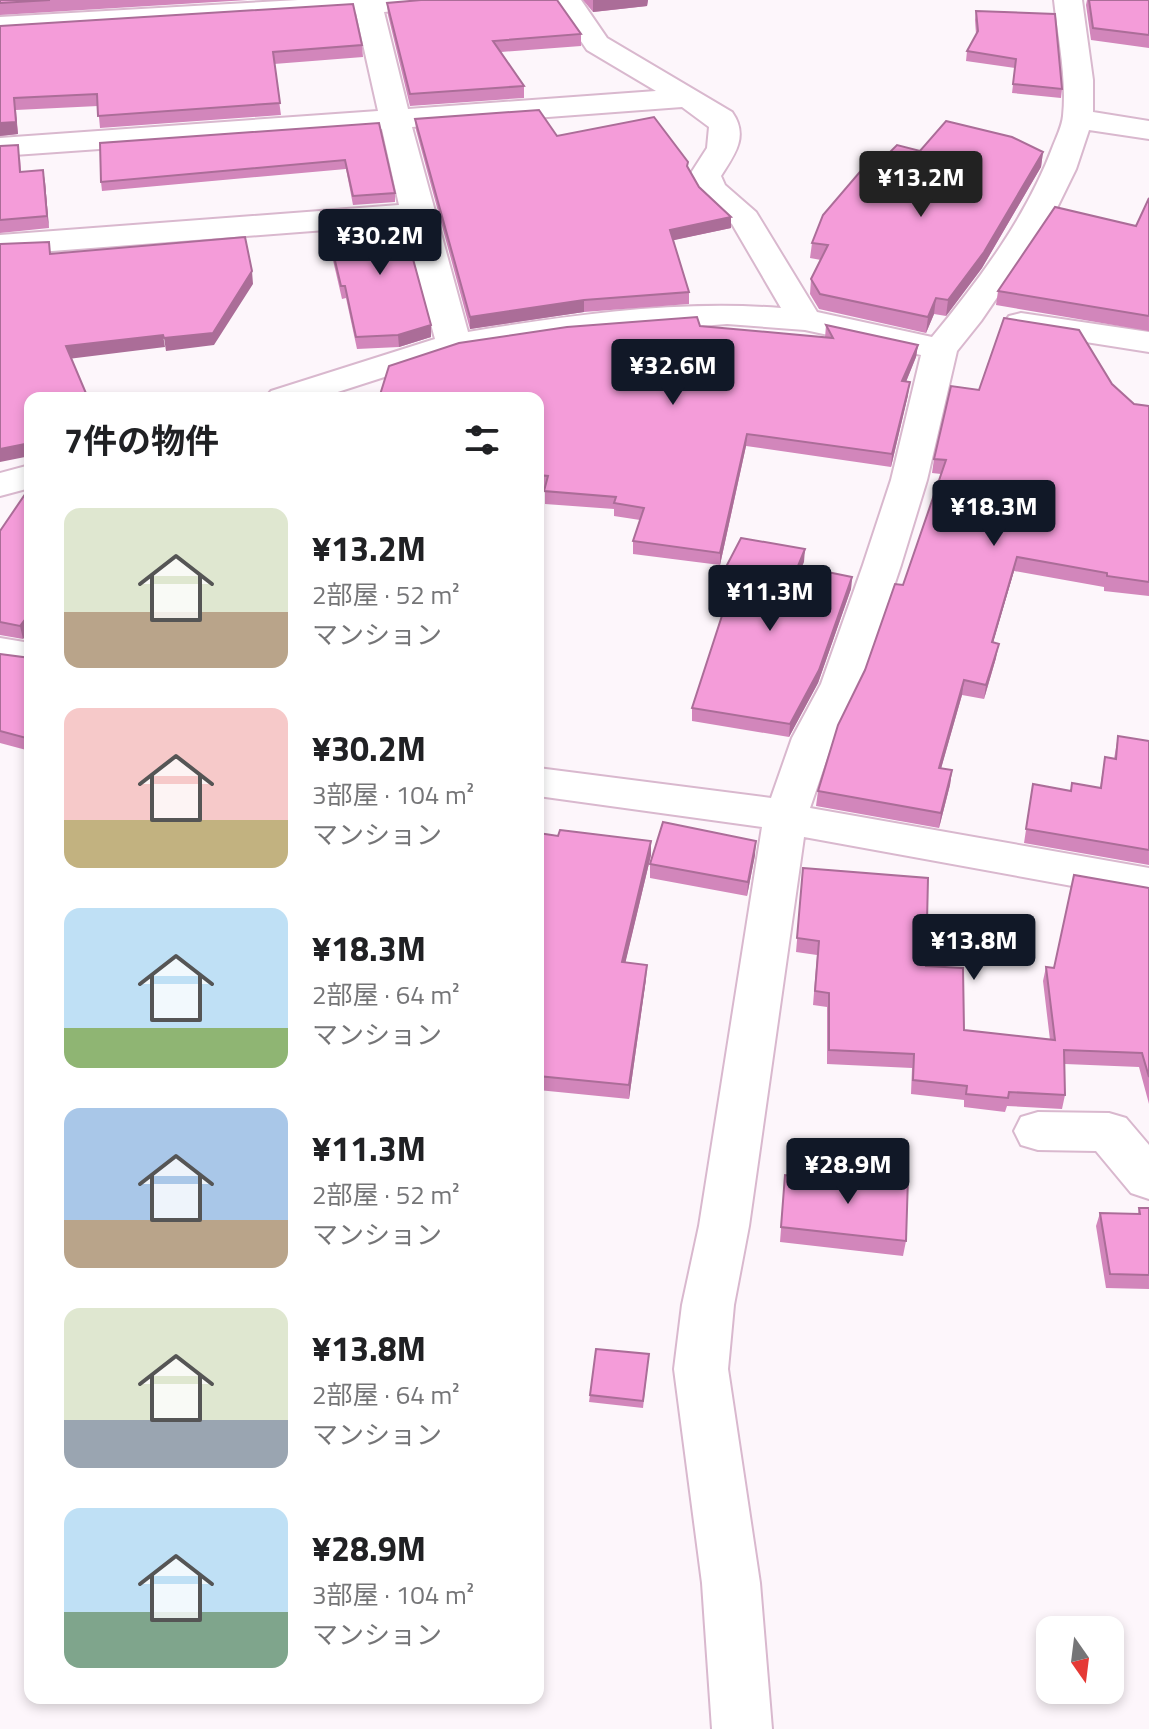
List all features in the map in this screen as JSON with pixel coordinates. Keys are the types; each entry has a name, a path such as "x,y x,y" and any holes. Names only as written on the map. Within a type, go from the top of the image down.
{"street":[{"path":"0,26 366,2 441,0"},
{"path":"567,0 597,44 721,118 727,130 727,141 705,176 708,183 745,219 805,320"},
{"path":"742,1729 731,1583 701,1369 708,1305 724,1226 785,819 813,738 841,684 887,551 909,480 940,349 969,314 1038,214 1060,169 1078,119 1078,80 1068,0"},
{"path":"366,2 417,213 454,344"},
{"path":"0,147 690,98"},
{"path":"1078,119 1149,130"},
{"path":"0,245 417,213"},
{"path":"302,392 454,344 567,326 697,316 727,314 805,320 940,349"},
{"path":"969,314 1149,342"},
{"path":"0,485 24,478"},
{"path":"0,651 24,655"},
{"path":"544,783 759,810 785,819 1149,884"},
{"path":"1038,1131 1109,1132 1149,1179"}],"building":[{"path":"0,0 50,0 0,3"},
{"path":"557,0 581,34 493,41 524,86 410,94 387,3"},
{"path":"1089,0 1149,0 1149,35 1093,28"},
{"path":"353,4 362,45 273,52 280,103 98,116 97,94 14,98 16,122 0,123 0,26"},
{"path":"976,11 1055,14 1062,89 1013,84 1016,59 967,51 978,31"},
{"path":"539,110 557,136 654,117 688,162 687,166 699,187 731,217 670,230 689,292 584,300 470,317 415,119"},
{"path":"946,121 1012,137 1043,152 984,252 948,300 936,298 928,317 820,294 811,279 828,245 812,243 823,215 864,167 873,169 897,145 920,151"},
{"path":"379,123 395,193 353,196 345,160 101,182 100,143"},
{"path":"18,145 20,172 43,170 47,216 0,220 0,146"},
{"path":"1149,198 1149,316 998,291 1055,207 1136,226"},
{"path":"401,215 431,325 398,335 356,337 328,231 360,228 358,218"},
{"path":"245,237 252,271 213,333 164,338 163,335 66,346 85,392 24,392 24,444 0,449 0,244 49,242 50,254"},
{"path":"697,317 700,326 833,338 826,325 918,345 902,381 910,382 892,454 747,434 720,553 633,541 644,508 614,503 616,497 544,491 548,476 544,476 544,392 381,392 389,366 459,343 567,327"},
{"path":"1004,318 1079,330 1112,384 1134,404 1149,406 1149,582 1017,557 992,642 999,644 986,685 964,680 939,768 952,770 941,813 818,791 838,725 865,670 895,584 903,585 946,460 934,459 951,386 979,390"},
{"path":"24,496 24,621 20,626 0,622 0,531"},
{"path":"741,538 805,549 798,566 852,577 819,670 790,724 692,708 730,591 715,588"},
{"path":"0,654 24,657 24,737 0,731"},
{"path":"1118,736 1149,741 1149,850 1026,829 1033,784 1071,791 1072,783 1101,788 1105,757 1116,759"},
{"path":"663,822 756,841 748,882 650,864"},
{"path":"560,830 651,841 622,962 647,965 629,1085 544,1077 544,834 558,836"},
{"path":"803,868 928,878 926,966 963,968 964,1030 1055,1040 1046,967 1054,968 1074,875 1149,888 1149,1077 1142,1053 1064,1050 1065,1095 1009,1092 1008,1098 966,1094 967,1086 913,1080 914,1054 829,1050 829,993 815,991 819,941 797,938"},
{"path":"848,1172 908,1178 906,1241 781,1227 785,1175 848,1182"},
{"path":"1139,1208 1149,1208 1149,1275 1110,1274 1100,1213 1140,1214"},
{"path":"596,1349 649,1354 643,1401 590,1395"}]}
